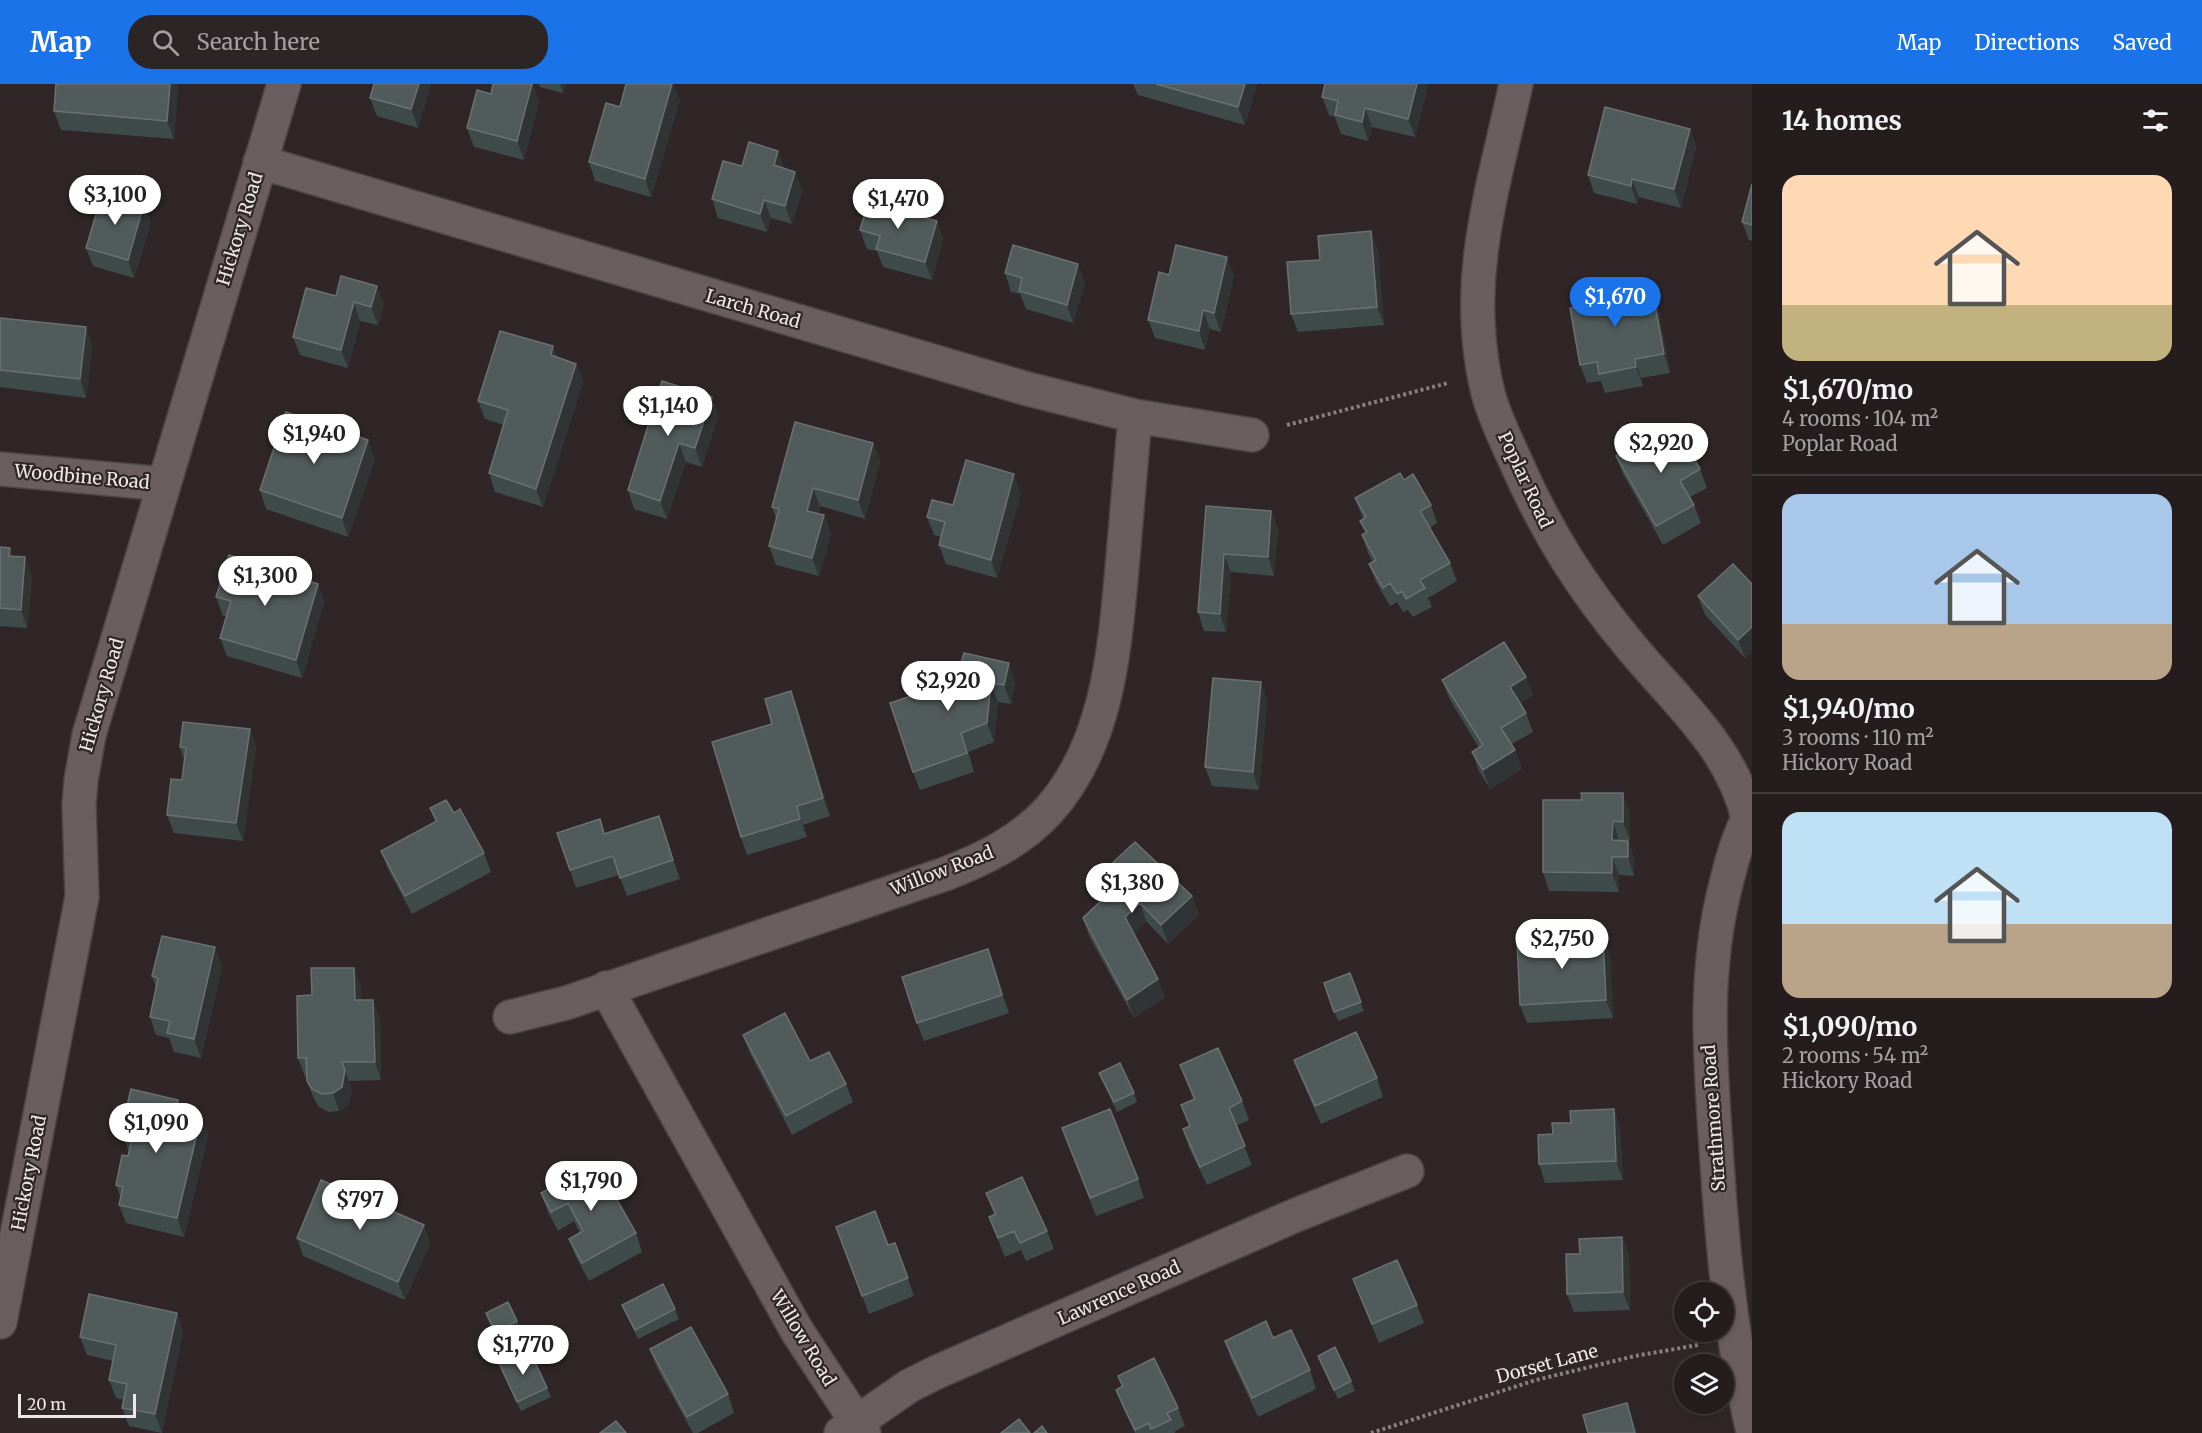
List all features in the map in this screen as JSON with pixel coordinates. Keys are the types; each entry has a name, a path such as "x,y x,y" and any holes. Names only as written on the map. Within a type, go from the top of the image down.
{"street":[{"name":"Hickory Road","path":"0,1322 82,897 80,806 84,757 284,84"},
{"name":"Poplar Road","path":"1516,84 1481,252 1479,322 1484,374 1494,411 1540,515 1567,564 1620,634 1724,757 1739,786 1750,815"},
{"name":"Larch Road","path":"260,162 1012,385 1135,416 1252,435"},
{"name":"Willow Road","path":"510,1017 566,1003 964,866 1024,833 1049,810 1079,768 1100,716 1116,620 1135,416"},
{"name":"Woodbine Road","path":"0,470 164,484"},
{"name":"Strathmore Road","path":"1727,1282 1721,1229 1708,1005 1713,951 1723,895 1731,864 1750,815"},
{"name":"Willow Road","path":"606,988 854,1429"},
{"name":"Lawrence Road","path":"854,1429 909,1386 937,1372 1296,1215 1407,1171"},
{"name":"Strathmore Road","path":"1734,1338 1752,1427"}],"path":[{"path":"1252,435 1484,374"},
{"name":"Dorset Lane","path":"1371,1433 1497,1391 1583,1367 1713,1342"}],"building":[{"path":"56,84 170,84 167,121 54,111"},
{"path":"374,84 419,84 411,109 370,98"},
{"path":"493,84 532,84 517,141 467,128 477,90 491,94"},
{"path":"626,84 672,84 645,179 589,162 606,103 620,107"},
{"path":"1156,84 1245,84 1238,107"},
{"path":"1325,84 1417,84 1408,119 1365,108 1362,122 1335,115 1338,101 1322,97"},
{"path":"1605,107 1690,129 1674,189 1632,179 1631,186 1588,175"},
{"path":"749,142 778,151 774,165 795,172 785,206 764,200 760,214 712,199 723,161 742,166"},
{"path":"1752,184 1752,225 1742,222"},
{"path":"103,191 144,204 128,260 86,248"},
{"path":"870,194 891,200 889,208 937,221 925,262 876,249 880,236 860,230"},
{"path":"1371,231 1377,307 1291,314 1287,262 1320,260 1318,236"},
{"path":"1013,245 1078,264 1067,305 1019,291 1022,278 1005,273"},
{"path":"1176,245 1227,257 1214,313 1203,310 1199,331 1148,320 1159,272 1169,275"},
{"path":"341,276 377,286 371,307 354,302 341,350 293,337 306,288 336,296"},
{"path":"1602,283 1618,287 1622,297 1653,293 1664,354 1635,359 1636,367 1599,374 1597,362 1580,365 1570,308 1577,307 1576,299 1583,288"},
{"path":"0,318 86,327 80,379 0,370"},
{"path":"500,331 553,346 551,355 576,364 536,489 489,473 508,410 478,401"},
{"path":"662,381 712,397 695,448 679,443 660,501 628,490"},
{"path":"286,412 368,440 342,518 260,490"},
{"path":"795,422 873,443 858,500 813,488 807,511 824,515 812,558 769,546 779,509 772,507"},
{"path":"1678,429 1700,469 1680,481 1694,505 1656,526 1616,456 1653,435 1656,442"},
{"path":"966,460 1014,474 991,560 939,545 945,522 927,517 932,500 953,505"},
{"path":"1400,473 1404,480 1413,474 1431,505 1420,511 1450,563 1420,580 1425,588 1406,599 1402,591 1397,594 1390,583 1383,588 1369,564 1376,560 1362,535 1367,532 1360,521 1366,517 1355,498"},
{"path":"1206,506 1271,511 1268,557 1224,554 1220,614 1198,612"},
{"path":"0,547 10,548 9,556 25,557 21,610 0,608"},
{"path":"229,555 318,584 296,660 220,638 231,601 216,597"},
{"path":"1733,564 1752,584 1752,627 1738,640 1698,596"},
{"path":"1504,642 1526,677 1510,687 1526,713 1501,728 1515,750 1483,770 1472,752 1483,745 1442,680"},
{"path":"964,653 1009,663 1004,685 991,683 987,723 961,733 967,753 913,772 890,703 947,684 950,674 957,676"},
{"path":"1213,678 1261,682 1253,772 1205,767"},
{"path":"791,691 823,798 797,806 800,819 741,837 712,742 772,724 765,699"},
{"path":"183,722 250,729 236,823 167,815 171,779 182,780 186,748 180,747"},
{"path":"1581,793 1623,793 1623,822 1613,821 1612,840 1628,841 1628,857 1612,857 1612,873 1543,872 1543,800 1582,800"},
{"path":"446,800 454,813 460,809 484,853 405,896 381,851 437,821 430,808"},
{"path":"659,816 673,860 620,878 613,856 570,870 557,833 600,819 604,834"},
{"path":"1135,842 1192,896 1161,925 1140,903 1125,917 1158,979 1127,1000 1083,918 1105,897 1092,882"},
{"path":"162,936 215,947 194,1039 167,1033 170,1021 150,1017 158,978 152,976"},
{"path":"1603,936 1606,1000 1520,1005 1517,941"},
{"path":"988,949 1002,995 917,1023 902,977"},
{"path":"311,968 354,968 355,1000 373,1000 375,1062 342,1062 345,1070 342,1087 333,1093 322,1094 312,1089 307,1081 306,1058 298,1058 297,996 312,995"},
{"path":"1350,973 1361,1002 1334,1012 1324,983"},
{"path":"785,1013 810,1061 829,1052 846,1084 786,1116 743,1035"},
{"path":"1356,1032 1377,1078 1315,1106 1294,1060"},
{"path":"1218,1048 1242,1101 1229,1108 1245,1146 1200,1167 1183,1129 1190,1126 1181,1105 1195,1099 1180,1065"},
{"path":"1120,1063 1134,1093 1114,1102 1099,1073"},
{"path":"131,1089 178,1100 176,1111 201,1117 177,1218 119,1205 123,1187 116,1185 122,1155 128,1156 133,1134 121,1131"},
{"path":"1110,1109 1138,1179 1090,1198 1062,1128"},
{"path":"1614,1109 1616,1161 1539,1164 1538,1135 1553,1134 1552,1123 1571,1123 1570,1111"},
{"path":"596,1163 636,1233 582,1263 569,1239 583,1231 568,1203 551,1212 541,1193"},
{"path":"1022,1177 1047,1231 1020,1243 1014,1231 998,1238 989,1217 996,1214 986,1193"},
{"path":"321,1180 424,1225 398,1282 297,1238"},
{"path":"875,1211 888,1245 895,1243 908,1278 862,1296 836,1227"},
{"path":"1622,1237 1623,1292 1567,1294 1566,1254 1580,1254 1579,1239"},
{"path":"1397,1260 1417,1305 1372,1324 1353,1279"},
{"path":"663,1284 675,1309 635,1330 622,1305"},
{"path":"89,1294 177,1313 155,1414 122,1408 127,1384 109,1380 116,1345 80,1337"},
{"path":"508,1302 517,1321 495,1332 486,1313"},
{"path":"1266,1321 1273,1338 1291,1330 1310,1370 1252,1398 1225,1341"},
{"path":"691,1327 728,1394 687,1417 650,1349"},
{"path":"1335,1347 1351,1381 1334,1390 1318,1356"},
{"path":"529,1349 547,1388 517,1402 499,1363"},
{"path":"1154,1358 1178,1408 1167,1413 1171,1420 1151,1429 1149,1423 1135,1430 1116,1390 1123,1386 1118,1376"},
{"path":"1627,1403 1635,1433 1588,1433 1583,1415"},
{"path":"1019,1419 1030,1433 1001,1433"},
{"path":"616,1421 626,1433 600,1433"},
{"path":"1042,1426 1047,1433 1034,1433"}]}
